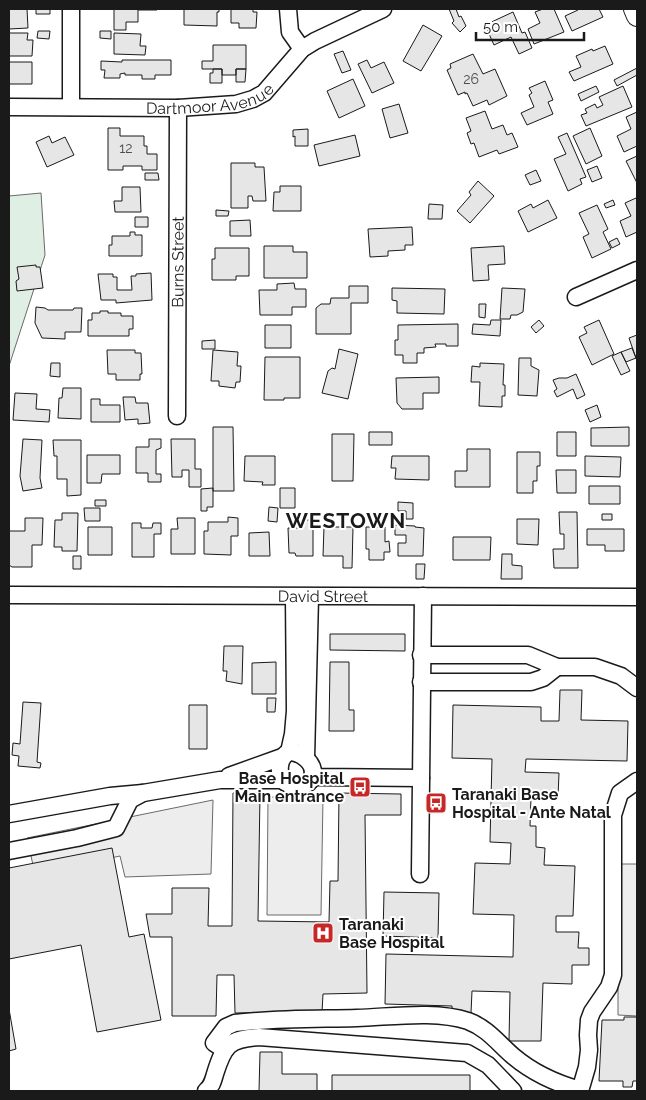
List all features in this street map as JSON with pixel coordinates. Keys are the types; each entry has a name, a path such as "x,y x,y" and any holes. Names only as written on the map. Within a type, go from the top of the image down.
{"main road":[{"path":"634,9 637,16"}],"street":[{"path":"71,9 71,107"},
{"path":"288,9 290,32 302,49"},
{"name":"Dartmoor Avenue","path":"9,107 178,108 236,104 254,99 264,93 302,49 326,34 383,9"},
{"name":"Burns Street","path":"177,416 178,108"},
{"path":"576,297 637,270"},
{"name":"David Street","path":"9,595 637,597"},
{"path":"420,874 423,596"},
{"path":"302,597 293,734 280,769 282,780 286,784 292,785 303,785 309,782 313,773"},
{"path":"302,597 306,758"},
{"path":"421,656 528,656 556,667 595,667 621,676 637,688"},
{"path":"421,682 531,682 543,678 556,667"},
{"path":"220,780 285,754 297,753 306,758 310,763 313,773 318,777 421,778"},
{"path":"9,814 110,796 143,793 220,780 282,780"},
{"path":"225,1050 214,1043 226,1027 235,1023 434,1015 467,1021 478,1026 530,1069 552,1081 580,1091 587,1067 589,1020 592,1012 609,987 613,975 613,815 620,793 637,781"},
{"path":"9,851 77,838 116,828 130,800 143,793"},
{"path":"206,1091 211,1087 225,1050 233,1042 242,1038 260,1037 467,1054 488,1065 513,1091"}],"green space":[{"path":"41,193 45,255 9,366 9,196"}],"shaded area":[{"path":"268,797 323,798 321,915 267,915"},
{"path":"213,800 211,874 125,877 120,856 35,874 27,838"},
{"path":"618,864 637,864 637,1016 618,1015"}],"building":[{"path":"9,9 27,9 28,28 9,29"},
{"path":"36,9 50,9 50,14 36,14"},
{"path":"114,9 157,10 138,10 138,22 126,22 126,30 114,30"},
{"path":"184,9 219,9 219,12 217,12 217,26 184,25"},
{"path":"231,9 253,9 253,12 257,12 256,28 239,28 239,23 231,23"},
{"path":"449,9 456,9 466,26 460,32 452,23 454,21"},
{"path":"543,9 554,9 564,32 534,44 528,29 540,23 535,12"},
{"path":"577,9 599,9 603,17 572,31 565,16"},
{"path":"513,12 522,33 525,32 532,48 519,54 511,37 494,45 485,25"},
{"path":"423,25 442,36 421,71 403,61"},
{"path":"38,31 50,31 49,39 37,38"},
{"path":"100,31 111,31 111,39 100,38"},
{"path":"9,33 28,33 27,40 33,40 32,56 9,56"},
{"path":"114,33 141,34 140,46 146,46 145,55 114,54"},
{"path":"213,45 246,45 246,69 236,69 236,75 222,75 222,69 202,69 202,61 213,61"},
{"path":"605,46 613,64 574,81 569,72 581,67 576,56"},
{"path":"343,51 351,70 342,73 334,54"},
{"path":"473,54 483,74 495,69 507,96 489,105 487,100 473,106 467,93 458,95 447,70 451,68 450,64"},
{"path":"122,60 171,60 171,75 155,75 155,79 142,79 142,75 125,75 125,73 120,74 120,78 104,78 105,70 101,70 101,61 122,62"},
{"path":"367,60 371,68 384,62 394,83 372,93 358,64"},
{"path":"9,62 32,62 32,84 9,84"},
{"path":"637,68 637,75 617,86 614,80"},
{"path":"213,69 222,69 222,83 210,83 210,73 213,73"},
{"path":"236,69 246,69 245,82 236,82"},
{"path":"353,79 365,106 339,118 327,91"},
{"path":"545,81 553,100 548,102 553,114 527,125 521,113 534,107 529,95 532,93 529,88"},
{"path":"596,86 599,92 581,101 578,94"},
{"path":"623,86 632,107 586,126 581,115 587,113 585,109 595,104 597,108 603,105 599,97"},
{"path":"399,104 408,133 390,138 382,109"},
{"path":"485,111 492,129 503,125 507,135 512,133 518,147 499,154 497,150 479,157 474,143 471,144 467,133 471,131 466,118"},
{"path":"637,112 637,146 624,152 617,136 631,129 626,117"},
{"path":"108,128 120,128 120,136 144,136 144,146 147,146 147,154 157,154 157,170 142,170 142,166 123,166 123,170 108,170"},
{"path":"590,128 602,156 586,164 573,136"},
{"path":"308,129 308,146 295,146 293,130"},
{"path":"567,133 586,177 580,179 582,184 568,191 554,159 566,154 558,137"},
{"path":"355,135 360,156 319,166 314,145"},
{"path":"49,136 52,143 65,137 74,155 47,167 36,142"},
{"path":"637,156 637,183 626,161"},
{"path":"231,163 255,163 255,167 264,167 266,201 253,201 252,196 248,196 248,208 231,208"},
{"path":"597,166 602,178 592,182 587,170"},
{"path":"536,170 541,181 530,185 525,175"},
{"path":"145,173 158,173 159,180 145,180"},
{"path":"478,181 494,196 470,223 457,211 471,195 469,192"},
{"path":"280,186 301,186 301,211 273,211 274,192 280,192"},
{"path":"122,187 140,187 141,212 115,212 114,201 122,201"},
{"path":"636,198 637,232 626,237 620,221 631,216 625,203"},
{"path":"548,200 557,218 528,232 518,211 531,204 533,208"},
{"path":"613,200 615,205 606,208 604,204"},
{"path":"429,204 443,205 442,219 428,219"},
{"path":"597,205 608,229 603,232 611,249 592,258 583,237 589,234 579,213"},
{"path":"216,210 229,211 228,216 216,216"},
{"path":"135,217 148,217 148,227 135,227"},
{"path":"250,220 251,236 230,236 230,221"},
{"path":"412,227 413,245 405,245 405,250 388,251 388,256 370,257 368,229"},
{"path":"130,232 135,232 135,235 142,235 142,256 109,256 109,245 112,245 112,236 130,236"},
{"path":"617,238 620,244 612,248 609,242"},
{"path":"264,246 293,246 293,252 307,252 307,278 264,278"},
{"path":"504,246 505,264 488,265 489,280 473,281 471,248"},
{"path":"215,248 249,248 249,276 236,276 236,280 212,280 212,259 215,259"},
{"path":"36,265 36,267 40,267 43,288 17,291 16,281 19,279 17,267"},
{"path":"151,273 152,300 116,303 116,300 101,300 98,274 113,274 113,277 117,277 117,290 132,290 131,276"},
{"path":"294,283 295,289 306,289 306,307 292,307 292,315 260,315 259,290 277,290 277,284"},
{"path":"349,286 368,286 368,303 351,303 351,334 316,334 316,308 321,304 330,304 331,298 349,298"},
{"path":"392,288 445,289 444,314 397,313 397,301 392,300"},
{"path":"502,288 525,289 523,312 511,315 510,319 500,319"},
{"path":"479,304 486,304 485,318 479,317"},
{"path":"36,307 48,310 82,308 81,332 65,332 65,339 42,338 35,323"},
{"path":"100,311 121,313 121,316 133,316 133,329 129,329 129,336 88,336 88,320 92,320 92,313 100,313"},
{"path":"491,320 501,320 500,336 472,334 473,324 490,325"},
{"path":"539,320 544,326 536,333 531,327"},
{"path":"599,320 614,354 592,365 579,337 587,333 584,327"},
{"path":"458,324 458,346 435,344 436,347 424,348 424,353 417,353 417,363 403,363 403,355 395,355 398,325"},
{"path":"265,325 291,325 291,348 265,348"},
{"path":"637,335 637,361 629,338"},
{"path":"215,340 215,349 202,349 202,341"},
{"path":"632,348 636,358 626,362 621,352"},
{"path":"339,349 358,354 348,399 322,393 328,371 332,368 335,369"},
{"path":"107,350 135,350 135,353 141,353 142,374 140,374 140,380 116,380 116,374 108,374"},
{"path":"213,350 238,352 237,366 241,366 240,382 236,382 235,388 219,386 219,381 211,381"},
{"path":"621,352 630,371 621,375 612,356"},
{"path":"265,357 300,357 300,398 264,400"},
{"path":"519,358 531,358 531,366 539,370 537,396 518,395"},
{"path":"51,363 60,363 60,377 50,376"},
{"path":"480,363 504,364 503,385 505,385 505,396 502,396 502,407 479,406 480,382 471,382 472,366 480,367"},
{"path":"576,374 585,395 577,399 573,389 557,397 554,391 557,389 553,380 567,378"},
{"path":"439,377 439,393 423,393 423,409 402,409 397,403 396,378"},
{"path":"63,388 81,388 81,419 58,418 59,398 62,398"},
{"path":"15,393 37,394 36,409 50,410 49,422 13,420"},
{"path":"123,397 135,397 136,403 148,403 150,423 138,424 138,419 125,420"},
{"path":"91,399 100,399 100,405 120,405 120,422 91,422"},
{"path":"597,405 601,417 590,422 585,410"},
{"path":"213,427 233,427 234,491 213,491"},
{"path":"629,427 629,446 591,446 591,428"},
{"path":"369,432 392,432 392,445 369,445"},
{"path":"557,432 576,432 576,456 557,456"},
{"path":"332,434 354,434 353,481 332,481"},
{"path":"23,439 42,440 40,478 42,488 23,491 20,476"},
{"path":"149,439 161,439 161,448 156,450 156,474 161,474 161,482 148,482 148,473 136,473 136,447 149,447"},
{"path":"171,439 195,439 195,469 201,469 201,487 189,487 189,470 182,470 182,477 172,477"},
{"path":"53,440 81,440 81,495 67,496 67,479 57,479 57,456 54,456"},
{"path":"467,449 490,449 490,487 455,487 455,471 467,471"},
{"path":"517,452 540,452 540,466 537,466 537,481 533,481 533,493 517,493"},
{"path":"87,455 120,455 120,474 102,474 101,483 87,483"},
{"path":"245,456 275,456 275,485 262,485 263,482 244,481"},
{"path":"392,456 429,456 429,480 395,479 396,468 391,468"},
{"path":"585,456 621,457 620,477 585,476"},
{"path":"556,470 576,470 576,493 557,493"},
{"path":"589,486 620,486 620,504 589,504"},
{"path":"213,488 213,507 207,507 207,511 201,511 201,489"},
{"path":"280,488 295,488 295,508 280,508"},
{"path":"95,500 106,500 106,506 95,506"},
{"path":"398,502 413,503 413,519 406,519 406,511 398,511"},
{"path":"269,507 278,508 277,522 268,521"},
{"path":"84,508 100,508 100,521 85,521"},
{"path":"559,512 577,512 578,568 554,568 553,549 564,549 564,534 560,534"},
{"path":"62,513 78,513 77,551 62,551 62,547 54,547 55,520 62,520"},
{"path":"602,514 612,514 612,520 602,520"},
{"path":"228,517 238,518 238,536 231,536 231,555 204,554 204,531 208,531 208,522 228,522"},
{"path":"25,518 43,518 42,545 32,545 32,567 12,567 9,565 9,531 25,531"},
{"path":"177,518 195,518 195,554 171,554 171,529 178,529"},
{"path":"517,519 539,519 538,545 517,544"},
{"path":"299,520 313,520 313,556 296,556 295,553 289,553 288,528 299,528"},
{"path":"132,523 141,523 141,528 152,528 153,523 161,523 161,534 154,534 154,557 132,557"},
{"path":"395,525 424,528 423,556 398,556 398,543 406,543 406,535 395,535"},
{"path":"88,527 112,527 112,555 88,555"},
{"path":"324,527 353,527 352,568 343,568 343,556 323,556"},
{"path":"366,527 385,527 385,542 389,541 390,552 384,552 384,560 369,560 369,549 366,549"},
{"path":"587,529 624,529 624,551 605,551 605,545 587,545"},
{"path":"269,532 270,556 249,556 249,533"},
{"path":"453,537 491,537 490,560 453,560"},
{"path":"502,554 512,554 512,565 522,566 522,579 501,579"},
{"path":"73,556 81,556 81,569 73,569"},
{"path":"416,564 425,564 424,579 416,579"},
{"path":"330,634 405,634 405,651 330,650"},
{"path":"224,646 243,646 242,684 226,681 227,671 223,671"},
{"path":"276,662 276,694 252,694 252,663"},
{"path":"330,662 349,662 349,710 354,710 354,731 329,731"},
{"path":"560,690 582,690 581,720 628,721 627,761 526,759 525,772 559,773 558,797 531,797 530,826 536,826 536,847 545,848 544,865 575,866 573,916 556,916 556,932 579,932 578,948 589,948 589,965 572,965 572,984 543,983 541,1041 509,1041 510,992 472,991 471,1013 452,1013 452,1006 385,1004 386,954 513,957 514,915 473,914 475,863 510,864 511,843 490,842 492,759 452,758 453,705 541,707 541,721 559,721"},
{"path":"267,698 276,698 275,712 267,712"},
{"path":"23,702 41,703 37,762 41,763 40,768 18,766 19,756 12,755 13,743 20,744"},
{"path":"189,705 207,705 207,749 189,749"},
{"path":"233,793 260,793 258,921 329,922 330,881 338,881 339,793 401,794 401,815 365,815 367,993 323,994 322,1012 235,1013 234,975 217,975 216,1016 172,1016 172,937 150,937 146,914 172,914 172,888 209,888 208,926 232,926"},
{"path":"112,848 129,937 144,934 161,1020 97,1032 81,945 9,959 9,868"},
{"path":"384,892 439,893 438,938 383,936"},
{"path":"9,1009 16,1049 9,1051"},
{"path":"624,1017 637,1017 637,1081 633,1081 632,1087 623,1087 623,1081 599,1081 602,1020 624,1020"},
{"path":"260,1052 282,1052 282,1074 317,1074 317,1091 259,1091"},
{"path":"332,1075 470,1075 470,1091 332,1091"}],"place":[{"name":"Base Hospital Main entrance","path":"360,787"},
{"name":"Taranaki Base Hospital - Ante Natal","path":"436,803"},
{"name":"Taranaki Base Hospital","path":"323,933"}],"district":[{"name":"WESTOWN","path":"346,520"}]}
